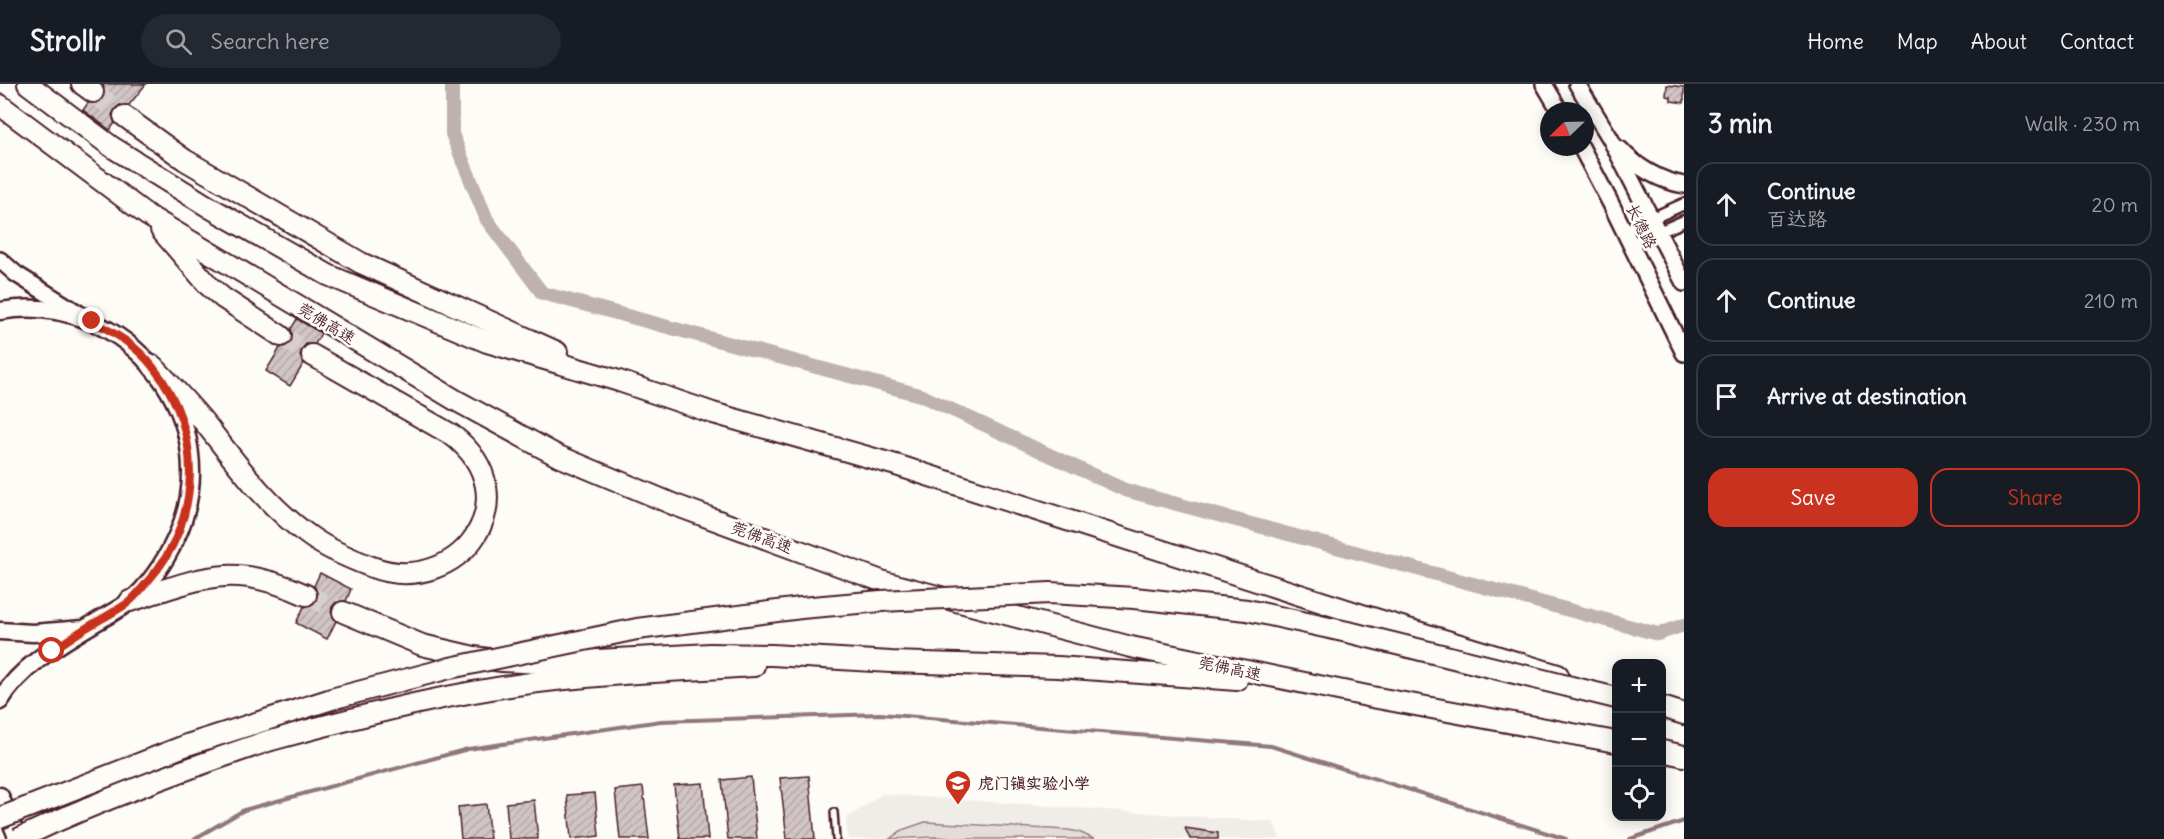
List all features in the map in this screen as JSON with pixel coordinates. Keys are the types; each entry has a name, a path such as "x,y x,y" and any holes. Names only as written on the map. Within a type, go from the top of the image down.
{"highway":[{"path":"28,84 112,147 209,207 328,275 487,342 619,381 713,413 896,465 1612,694"},
{"name":"莞佛高速","path":"0,105 147,215 477,412 555,455 675,505 884,582 1131,647 1372,697 1612,741"},
{"path":"124,116 185,160 361,263 619,381"},
{"path":"147,215 209,286 223,298 281,336"},
{"path":"153,366 186,401 271,504 311,538 353,560 389,572 405,573 434,569 459,555 480,527 488,497 479,464 468,447 452,435 312,355"},
{"path":"130,601 222,575 256,577 284,585 306,595"},
{"path":"0,818 186,744 335,698 450,668 637,629 790,609 881,601 1050,593 1134,598 1247,610 1612,695"},
{"path":"343,612 422,645 502,661 542,663 710,654 772,655 1154,673 1372,697"},
{"path":"18,839 46,825 189,768 271,740 344,720 450,696 574,678 764,666 891,662"},
{"path":"1666,709 1684,714"},
{"path":"1666,752 1684,756"}],"main road":[{"path":"1545,84 1555,102"},
{"name":"长德路","path":"1577,84 1610,138 1684,283"},
{"path":"1610,138 1624,154 1641,167 1660,178 1684,185"},
{"name":"长德路","path":"1586,156 1684,353"},
{"path":"0,261 16,274 125,341 153,366 169,390 180,413 188,440 191,464 190,491 185,513 171,549 152,576 130,601 84,629 31,666 6,690 0,701"},
{"path":"0,311 37,308 66,312 92,321"},
{"path":"0,631 33,633 84,629"},
{"path":"0,796 18,839"}],"street":[{"path":"1628,237 1655,225 1684,204"},
{"path":"1655,225 1684,221"}],"lane":[{"path":"834,812 837,839"}],"shaded area":[{"name":"虎门镇实验小学","path":"882,794 1273,822 1280,839 848,839 846,819"},
{"path":"925,822 1068,830 1094,839 936,837 890,839 902,830"}],"building":[{"path":"103,84 146,84 129,105 120,105 115,109 112,115 115,123 110,130 83,110 88,103 97,103 102,99 105,93"},
{"path":"1667,85 1684,87 1684,103 1671,101 1671,97 1666,96"},
{"path":"297,319 321,333 315,344 306,344 302,349 300,356 304,363 290,386 266,371 280,348 286,347 291,342 293,336 291,329"},
{"path":"320,573 351,589 346,601 336,602 332,607 331,614 336,621 327,639 296,623 304,607 313,605 317,600 318,593 314,586"},
{"path":"809,776 815,839 787,839 780,778"},
{"path":"751,777 757,839 728,839 722,780"},
{"path":"703,783 708,839 680,839 674,785"},
{"path":"643,787 649,839 620,839 615,790"},
{"path":"595,793 599,836 571,839 567,795"},
{"path":"534,800 538,839 509,839 506,803"},
{"path":"486,804 490,839 461,839 458,807"},
{"path":"1185,828 1218,833 1218,839 1190,839"}],"waterway":[{"path":"452,84 452,134 487,220 542,293 920,395 1125,490 1658,634 1684,625"},
{"path":"194,839 244,810 468,749 661,721 880,714 1271,746 1566,839"},
{"path":"1630,839 1684,821"}],"tunnel":[{"path":"93,92 124,116"},
{"path":"281,336 312,355"},
{"path":"306,595 343,612"}],"place":[{"name":"虎门镇实验小学","path":"958,806"}],"route":[{"path":"52,651 130,601 152,576 176,539 190,491 191,464 188,440 180,413 169,390 153,366 135,348 92,321"}]}
